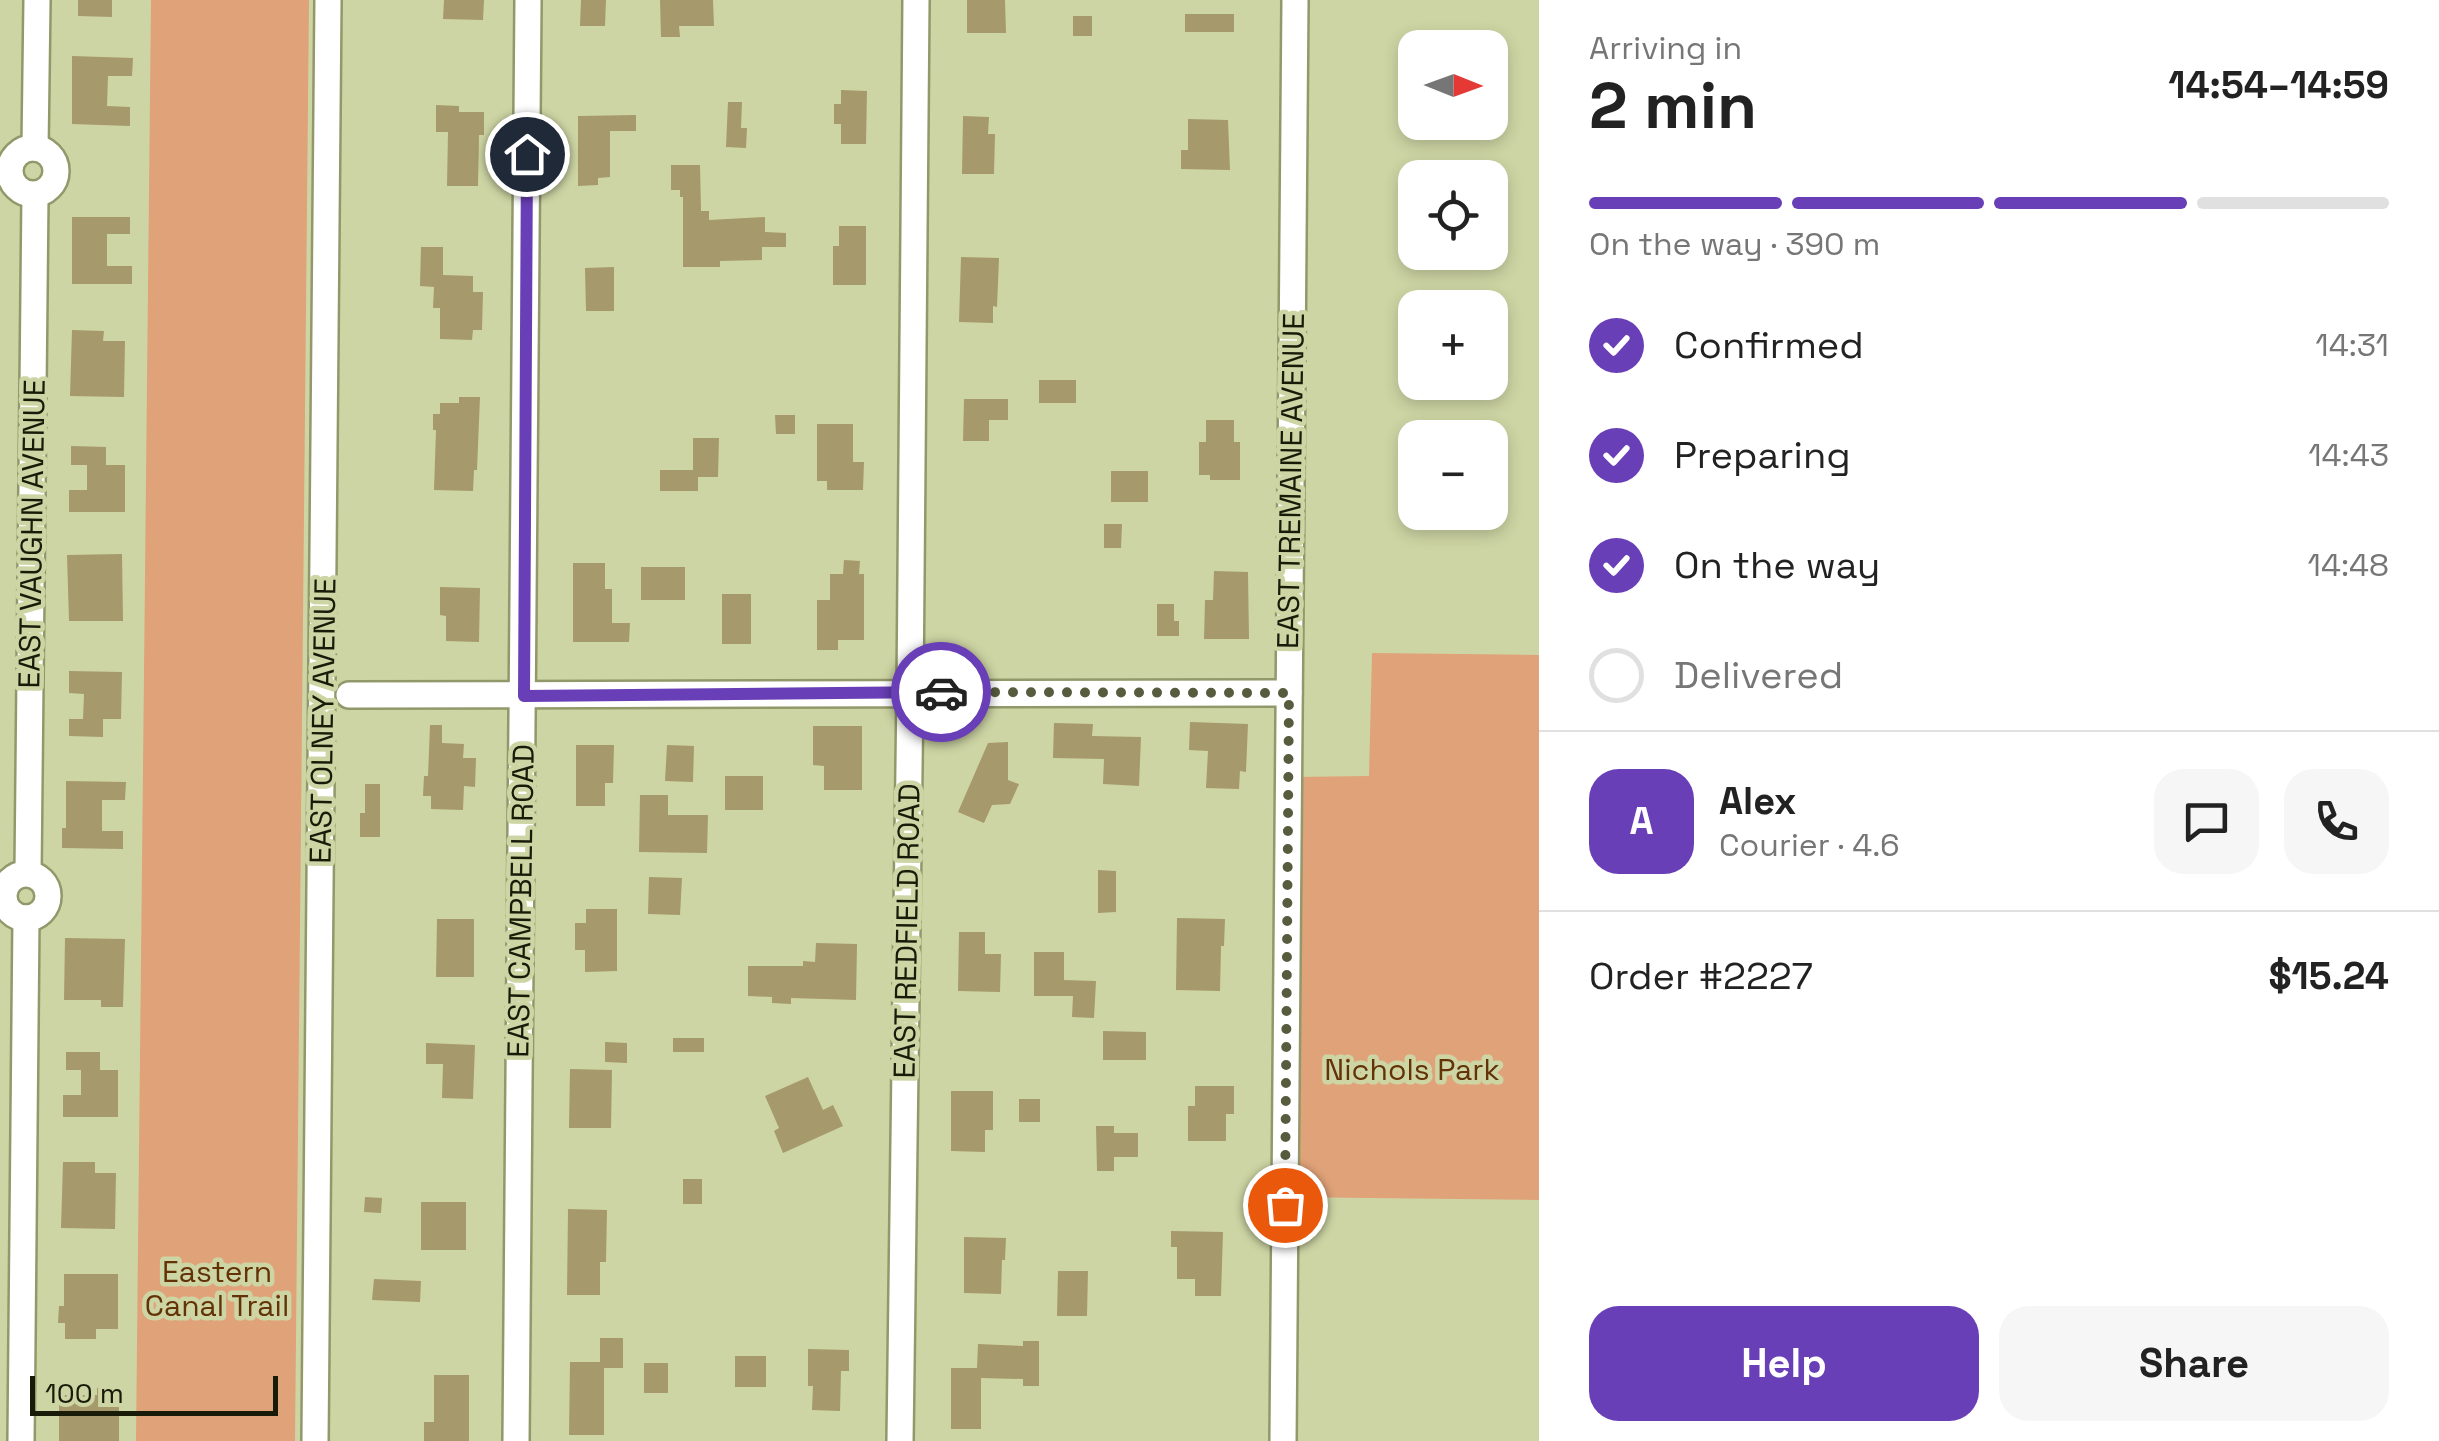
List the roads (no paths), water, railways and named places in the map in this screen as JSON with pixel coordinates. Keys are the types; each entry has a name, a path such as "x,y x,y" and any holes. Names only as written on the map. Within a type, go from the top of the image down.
{"street":[{"path":"35,195 19,190 5,176 16,156 35,148 37,0"},
{"name":"EAST OLNEY AVENUE","path":"315,1441 328,0"},
{"name":"EAST CAMPBELL ROAD","path":"516,1441 528,0"},
{"name":"EAST REDFIELD ROAD","path":"900,1441 916,0"},
{"name":"EAST TREMAINE AVENUE","path":"1283,1441 1295,0"},
{"name":"EAST VAUGHN AVENUE","path":"21,1441 26,918 42,911 48,900 42,880 28,873 35,195 49,188 56,175 49,154 35,148"},
{"path":"349,695 1289,693"},
{"path":"26,918 8,909 2,897 10,879 28,873"}],"park label":[{"name":"Nichols Park","path":"1412,1070"},
{"name":"Eastern Canal Trail","path":"217,1289"}]}
